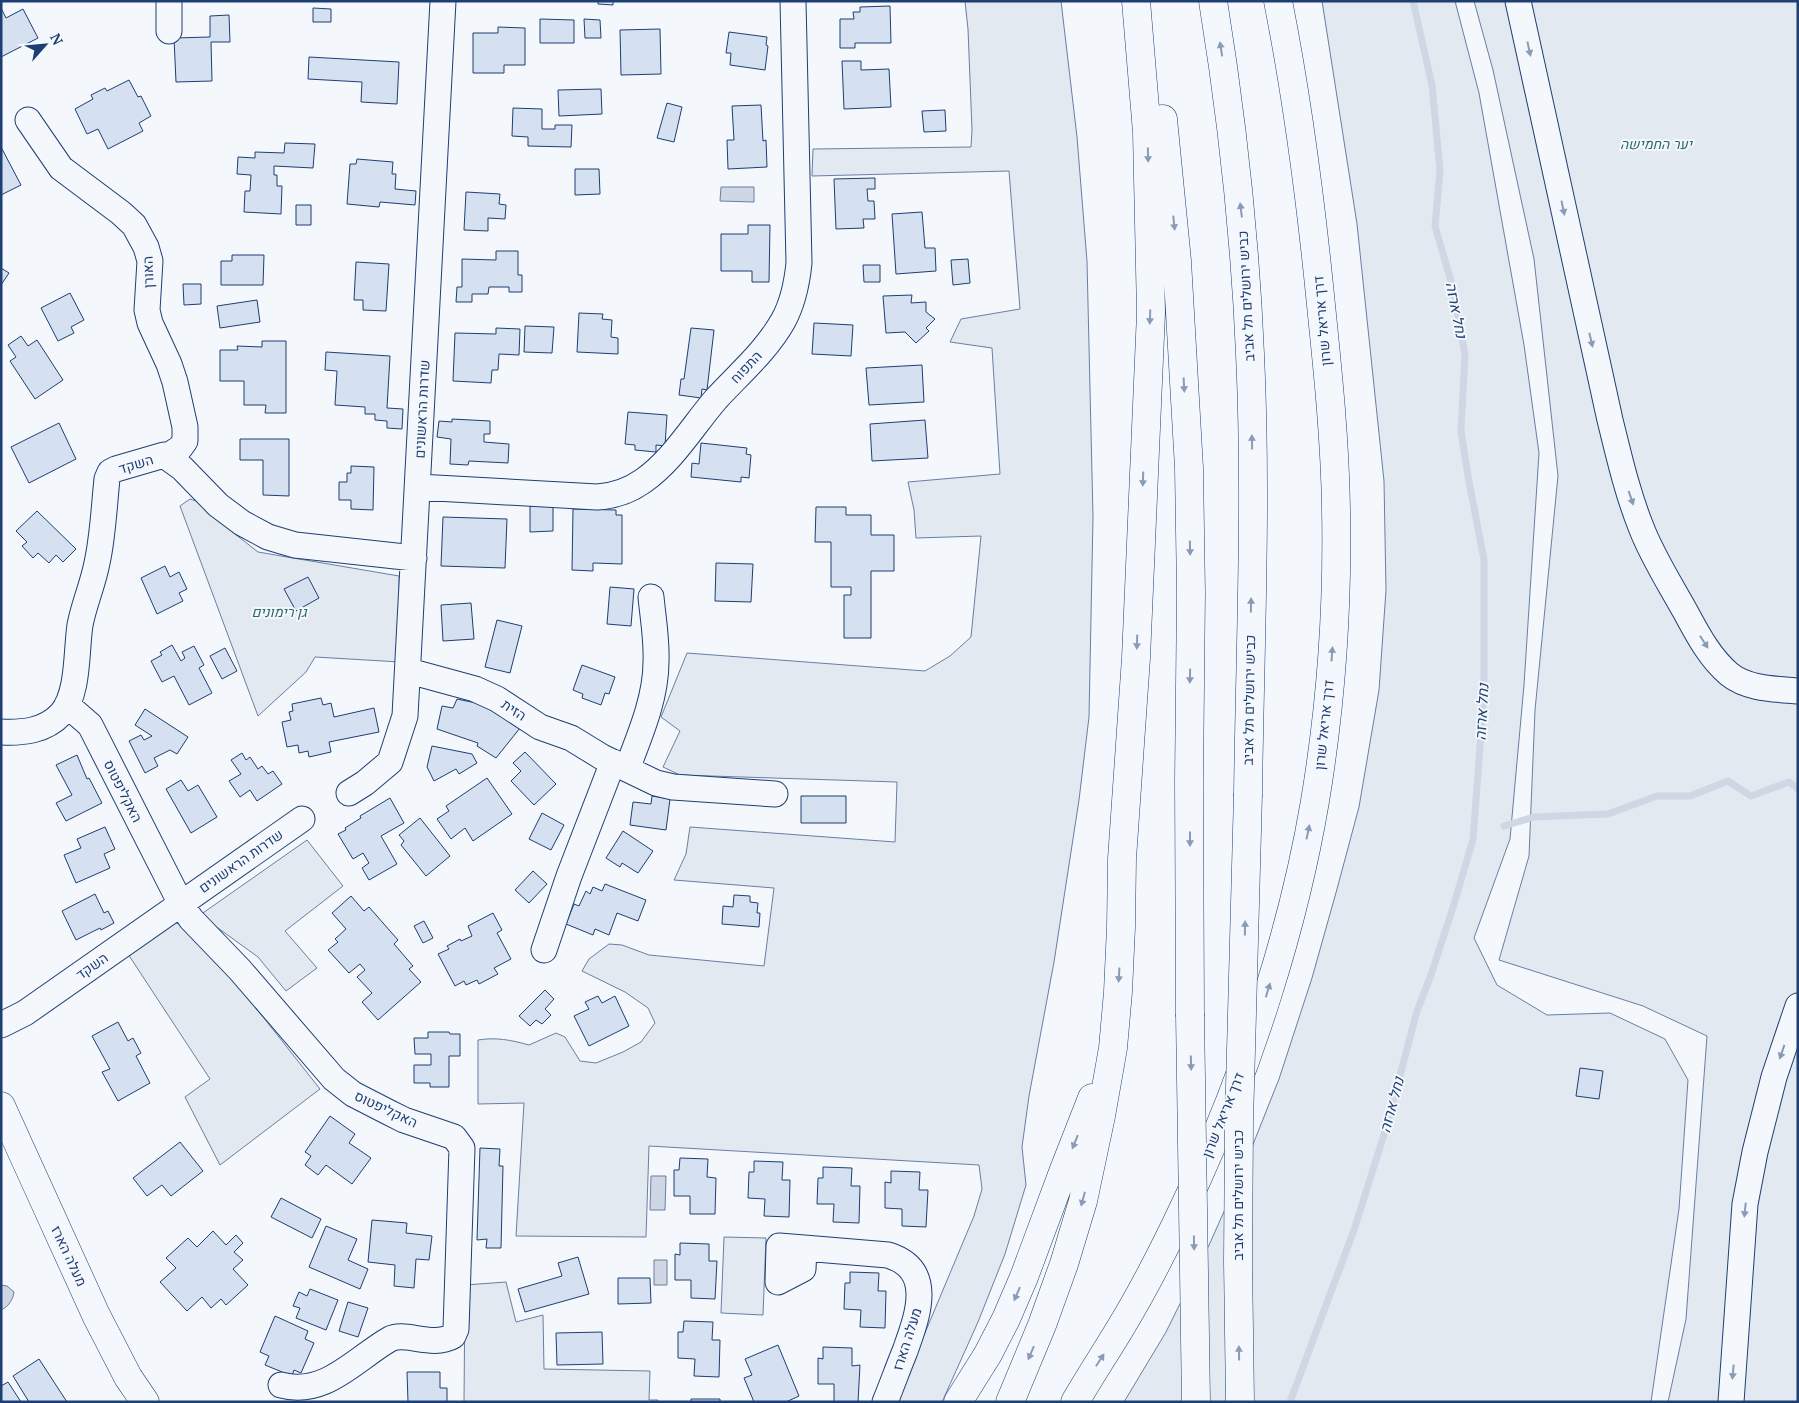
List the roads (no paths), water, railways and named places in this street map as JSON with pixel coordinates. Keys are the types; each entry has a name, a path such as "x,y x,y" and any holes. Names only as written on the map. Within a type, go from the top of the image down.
{"main road":[{"path":"1010,1402 1042,1325 1064,1264 1083,1201 1102,1116 1113,1048 1121,936 1122,858 1136,658 1150,313 1147,132 1136,1"},
{"path":"1146,1 1155,57 1177,261 1189,468 1191,592 1189,781 1190,1014 1196,1402"},
{"name":"כביש ירושלים תל אביב","path":"1213,1 1223,61 1242,217 1250,355 1253,476 1248,794 1239,1142 1240,1402"},
{"name":"דרך אריאל שרון","path":"1075,1402 1147,1281 1195,1183 1223,1117 1254,1030 1285,932 1301,868 1320,769 1334,620 1335,476 1325,342 1308,185 1295,92 1278,1"},
{"path":"958,1402 988,1354 1006,1319 1113,1048"},
{"name":"מעלה הארז","path":"1,1106 96,1315 128,1377 145,1402"}],"street":[{"path":"169,1 169,31"},
{"name":"שדרות הראשונים","path":"349,792 365,783 390,762 406,716 443,1"},
{"name":"התפוח","path":"418,487 597,497 627,490 647,478 660,466 717,399 768,344 784,320 789,308 795,291 799,263 793,1"},
{"path":"1518,1 1610,420 1626,486 1641,528 1695,630 1713,657 1729,674 1746,684 1767,689 1798,691"},
{"name":"האורן","path":"28,120 61,168 134,225 146,247 150,261 147,310 150,323 175,382 185,427 185,441 180,448 171,454 164,455"},
{"name":"השקד","path":"1,732 24,732 41,727 52,721 67,705 72,695 81,623 97,565 107,480 110,472 116,469 164,455 182,468 218,505 242,523 268,537 294,545 414,558"},
{"path":"544,950 569,876 620,765 642,730 655,677 656,661 651,596"},
{"name":"הזית","path":"408,672 483,692 498,699 540,727 571,738 656,783 673,787 775,794"},
{"name":"האקליפטוס","path":"67,705 90,725 181,904 191,918 246,976 334,1079 353,1094 404,1120 454,1137 462,1148 456,1329 453,1336 442,1341 395,1337 323,1383 305,1388 282,1385"},
{"name":"שדרות הראשונים","path":"181,904 302,819"},
{"name":"השקד","path":"1,1025 25,1013 181,904"},
{"path":"1731,1402 1745,1204 1755,1152 1774,1077 1798,1006"},
{"name":"מעלה הארז","path":"804,1248 888,1255 898,1258 905,1263 915,1277 920,1294 918,1314 885,1402"}],"waterway":[{"name":"נחל ארזה","path":"1290,1402 1354,1230 1387,1125 1417,1011 1431,975 1473,839 1484,694 1484,560 1461,431 1465,354 1452,285 1435,226 1440,170 1432,85 1413,1"},
{"path":"1504,826 1534,817 1608,814 1657,796 1690,796 1728,781 1751,796 1789,782 1798,789"}],"park label":[{"name":"יער החמישה","path":"1656,144"},
{"name":"גן רימונים","path":"279,612"}]}
